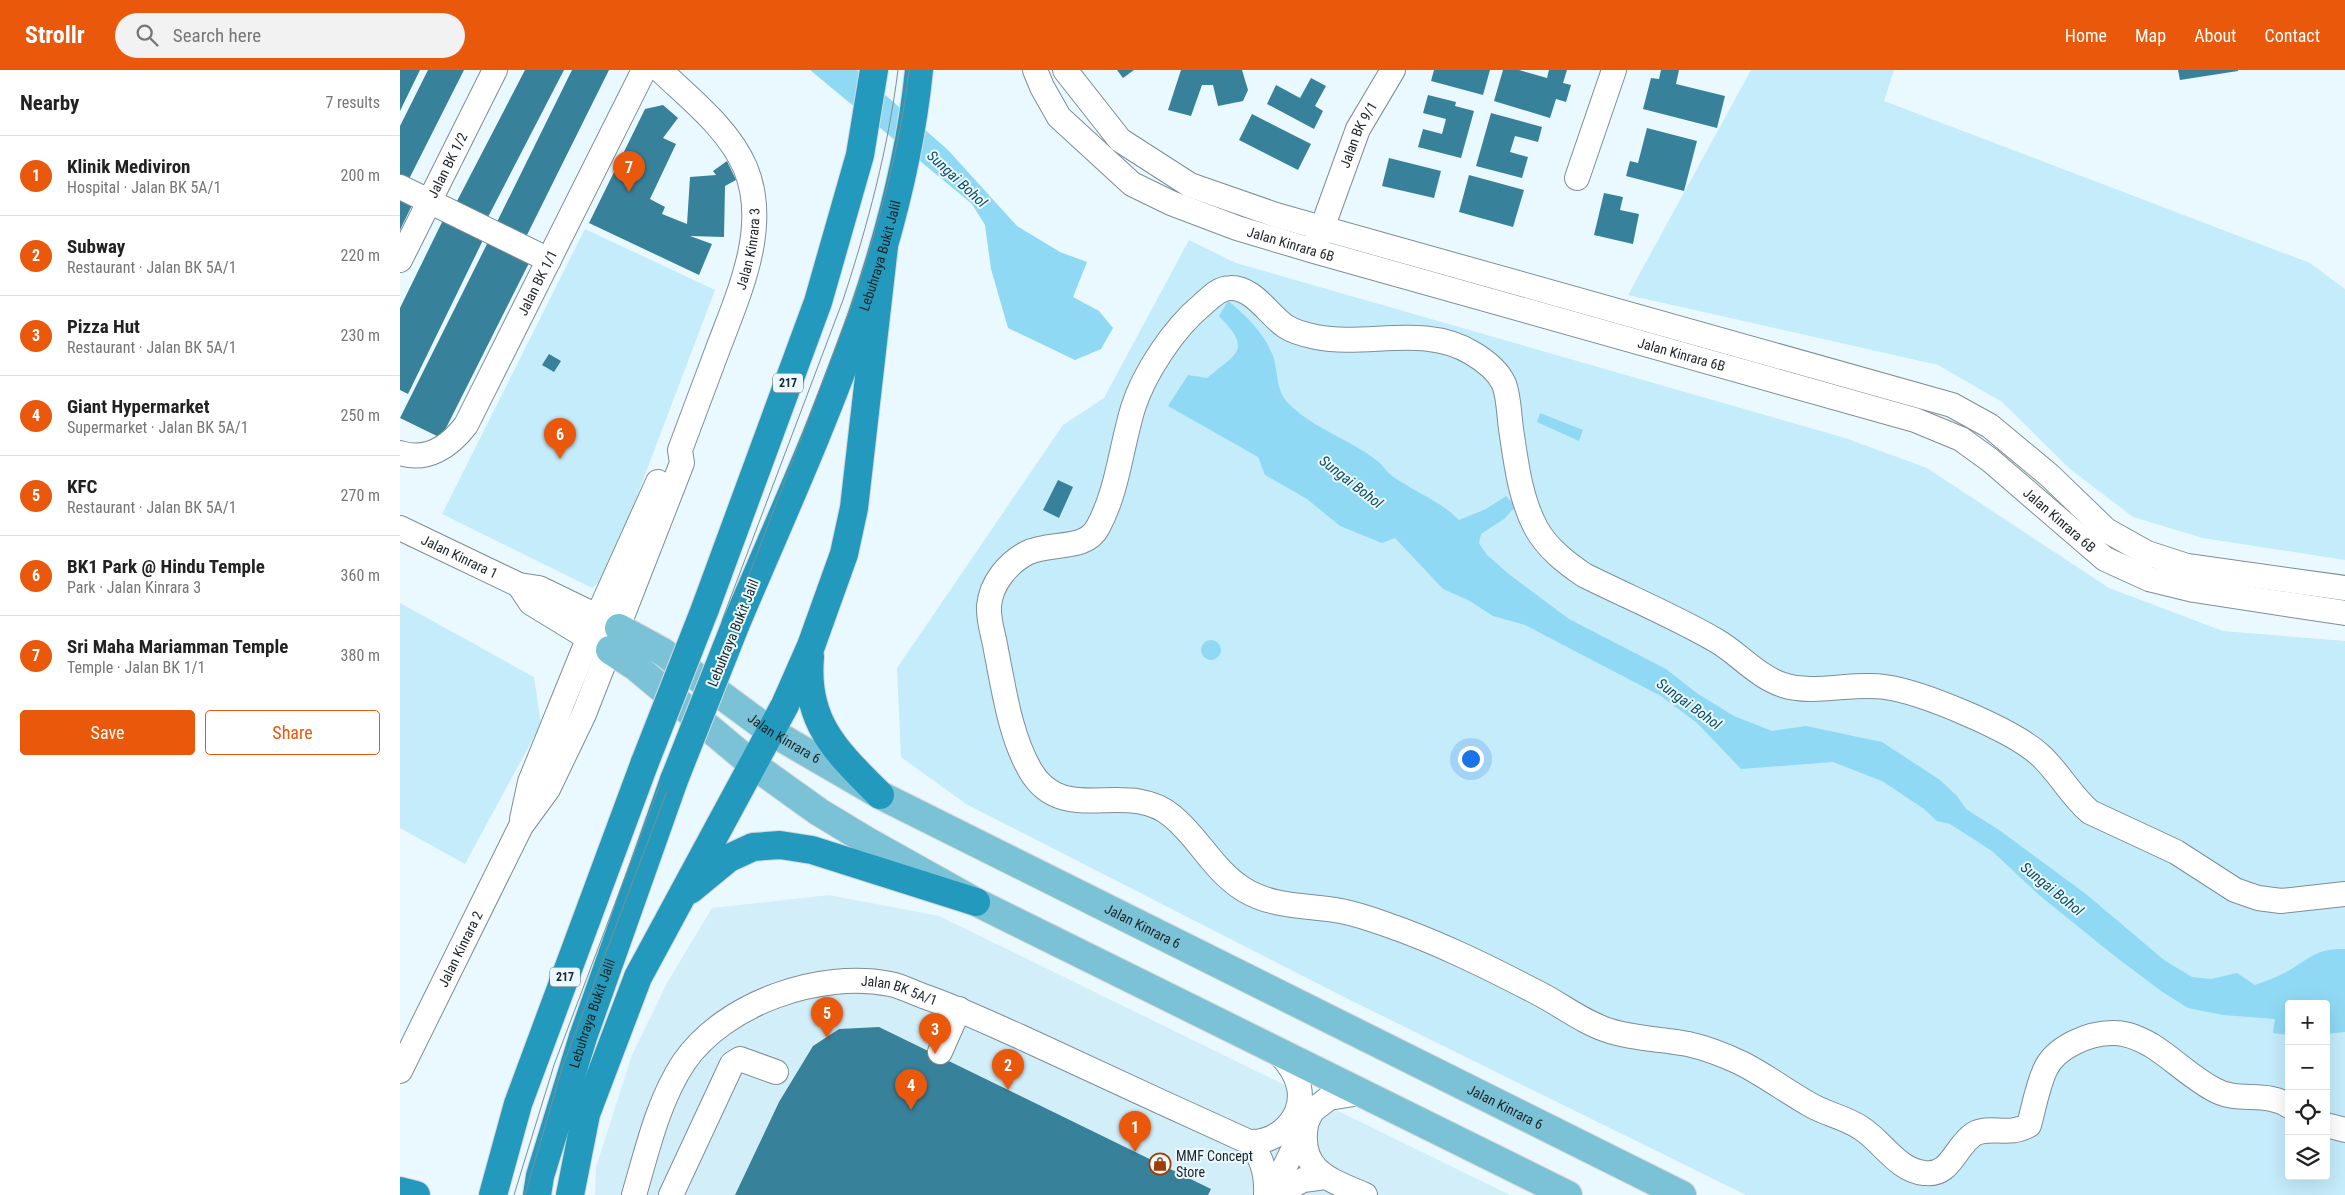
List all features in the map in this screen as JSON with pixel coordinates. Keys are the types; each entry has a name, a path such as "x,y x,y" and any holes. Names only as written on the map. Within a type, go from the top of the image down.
{"highway":[{"name":"217","path":"493,1195 518,1104 645,762 705,609 818,302 860,154 874,70"},
{"name":"Lebuhraya Bukit Jalil","path":"537,1195 540,1176 580,1045 674,780 735,626 831,397 884,246 901,176 918,72"},
{"path":"570,1195 586,1114 638,977 785,705 811,646 844,554 854,508 884,246"},
{"path":"811,646 810,691 823,730 839,754 880,795"},
{"path":"678,900 729,858 753,847 780,845 812,850 976,902"},
{"path":"400,1191 416,1195"}],"main road":[{"name":"Jalan Kinrara 6","path":"604,633 663,652 770,731 880,795 1682,1195"},
{"path":"604,633 636,667 752,764 819,812 976,902 1568,1195"}],"street":[{"name":"Jalan BK 1/2","path":"400,260 495,70"},
{"name":"Jalan BK 1/1","path":"400,453 425,456 442,449 461,433 644,70"},
{"name":"Jalan Kinrara 3","path":"604,633 682,463 680,450 743,278 752,245 754,216 752,189 745,167 733,147 701,109 660,70"},
{"name":"Jalan Kinrara 6B","path":"1035,70 1059,117 1132,184 1171,204 1237,228 1314,251 1915,420 1961,439 1990,460 2105,559 2148,579 2194,590 2345,613"},
{"name":"Jalan Kinrara 6B","path":"1065,70 1120,140 1190,185 1322,228 1952,405 1990,426 2049,475 2106,530 2147,554 2187,566 2345,588"},
{"name":"Jalan BK 9/1","path":"1314,251 1358,129 1393,70"},
{"path":"1577,178 1614,70"},
{"path":"400,187 549,260"},
{"path":"2285,1104 2263,1097 2237,1098 2224,1095 2212,1089 2152,1046 2132,1036 2115,1033 2098,1034 2056,1054 2045,1069 2036,1094 2029,1125 2020,1131 1982,1131 1972,1136 1943,1170 1930,1174 1918,1172 1902,1164 1866,1131 1853,1123 1814,1107 1744,1065 1709,1050 1687,1044 1609,1031 1486,966 1386,924 1342,911 1277,903 1247,892 1219,870 1168,812 1154,804 1126,799 1074,801 1058,798 1039,782 1030,771 1016,732 1004,691 990,622 989,604 992,593 999,578 1012,562 1023,555 1048,546 1085,542 1094,535 1114,483 1134,403 1153,367 1192,313 1222,288 1232,287 1255,298 1284,326 1308,336 1327,339 1432,338 1451,342 1475,355 1491,368 1503,384 1521,486 1537,528 1546,542 1564,561 1584,575 1717,641 1775,681 1798,688 1883,686 1911,692 2018,739 2039,754 2055,770 2080,804 2090,812 2176,852 2235,890 2258,898 2281,901 2345,894"},
{"name":"Jalan Kinrara 1","path":"400,528 518,585 539,588 604,633"},
{"name":"Jalan Kinrara 2","path":"400,1071 521,826 548,789 584,714 604,633"},
{"name":"Jalan BK 5A/1","path":"634,1195 650,1140 670,1086 685,1062 704,1039 728,1020 776,995 805,986 832,983 866,982 891,984 959,1009 1249,1142"},
{"path":"940,1052 959,1009"},
{"path":"1249,1142 1261,1143 1275,1137 1292,1121 1298,1109 1299,1087 1289,1064 1278,1051"},
{"path":"671,1195 732,1064 740,1059 776,1072"},
{"path":"1273,1195 1312,1111 1329,1098 1360,1093"},
{"path":"1306,1123 1304,1135 1307,1154 1314,1166 1325,1178 1365,1195"},
{"path":"2330,1126 2345,1130"},
{"path":"1249,1142 1260,1157 1266,1181 1266,1195"},
{"path":"1273,1195 1303,1180 1325,1178"}],"shaded area":[{"path":"1751,70 1894,70 1884,101 2310,263 2345,289 2345,560 2203,538 2133,517 2070,469 2002,402 1938,365 1628,295"},
{"path":"585,229 715,290 612,562 605,577 592,588 442,514"},
{"path":"1189,240 1236,263 1845,438 1927,468 2109,588 2223,631 2345,641 2345,1195 1746,1195 1346,998 966,804 901,757 897,668 1063,425 1104,398"},
{"path":"400,603 534,677 541,724 465,864 400,828"},
{"path":"829,895 939,916 1510,1195 595,1195 596,1167 632,1055 667,983 712,908"}],"water":[{"name":"Sungai Bohol","path":"810,70 857,70 948,150 1017,226 1060,252 1087,262 1073,297 1099,311 1113,328 1101,349 1075,360 1008,328 991,269 985,225 972,204"},
{"name":"Sungai Bohol","path":"1228,301 1260,333 1270,348 1282,394 1290,405 1310,421 1366,453 1379,462 1392,476 1436,502 1459,520 1486,509 1506,496 1516,506 1504,519 1481,534 1479,543 1487,555 1510,575 1569,619 1666,669 1698,694 1734,716 1772,731 1806,726 1882,742 1940,780 1957,796 1966,809 1999,830 2086,894 2164,960 2192,977 2211,979 2237,973 2255,985 2284,973 2320,952 2345,949 2345,1032 2330,1034 2330,1000 2285,1000 2285,1034 2273,1033 2275,1019 2223,1015 2188,1008 2161,991 2112,954 2039,895 1992,851 1950,824 1937,821 1924,809 1882,781 1833,762 1741,769 1697,723 1661,696 1525,625 1493,616 1468,600 1443,589 1395,538 1382,543 1340,526 1307,499 1265,475 1258,457 1168,406 1188,375 1207,378 1227,362 1237,350 1238,344 1235,336 1219,316"},
{"path":"1540,413 1583,430 1579,441 1537,422"},
{"path":"1211,640 1218,643 1221,650 1218,657 1211,660 1204,657 1201,650 1204,643"}],"building":[{"path":"400,70 420,70 400,111"},
{"path":"428,70 464,70 406,185 400,182 400,126"},
{"path":"525,70 564,70 487,219 456,203"},
{"path":"572,70 609,70 524,241 495,226"},
{"path":"1117,70 1134,70 1123,78"},
{"path":"1181,70 1242,70 1248,90 1243,101 1218,106 1213,85 1202,85 1191,116 1168,110"},
{"path":"1434,70 1490,70 1483,95 1431,81"},
{"path":"1503,70 1519,70 1547,78 1549,70 1567,70 1563,83 1571,85 1566,102 1556,99 1550,118 1494,101"},
{"path":"1661,70 1679,70 1676,84 1725,96 1717,128 1643,109 1651,78 1659,79"},
{"path":"2178,70 2238,70 2238,71 2180,80"},
{"path":"1311,78 1326,86 1315,106 1323,111 1314,129 1267,104 1276,85 1300,98"},
{"path":"1428,95 1456,102 1455,106 1474,111 1461,158 1418,147 1423,129 1442,134 1446,119 1423,113"},
{"path":"663,105 678,118 663,138 676,144 650,199 665,207 662,214 687,224 690,177 716,175 713,171 727,161 736,180 725,186 724,237 690,236 712,244 699,275 589,223 645,109"},
{"path":"1491,113 1542,127 1538,142 1515,136 1510,152 1528,157 1522,178 1476,166"},
{"path":"1252,114 1311,144 1298,170 1239,140"},
{"path":"1647,128 1697,141 1684,191 1626,176 1630,161 1638,163"},
{"path":"1389,158 1441,171 1434,198 1382,186"},
{"path":"1469,175 1524,190 1513,227 1459,212"},
{"path":"1604,193 1623,197 1620,210 1639,214 1633,244 1594,235"},
{"path":"400,194 414,201 400,230"},
{"path":"445,216 485,236 408,394 400,390 400,308"},
{"path":"490,238 531,259 441,438 400,418"},
{"path":"549,354 561,361 554,372 542,365"},
{"path":"1058,480 1073,487 1059,518 1043,510"},
{"path":"879,1027 1211,1189 1208,1195 735,1195 779,1102 813,1046 839,1029"}],"tram line":[{"path":"514,1195 554,1065 843,300 861,243 883,157 898,70"},
{"path":"525,1195 562,1068 853,301 887,187 900,129 909,70"}],"place":[{"name":"Sri Maha Mariamman Temple","path":"629,192"},
{"name":"BK1 Park @ Hindu Temple","path":"560,459"},
{"name":"KFC","path":"827,1038"},
{"name":"Pizza Hut","path":"935,1054"},
{"name":"Subway","path":"1008,1090"},
{"name":"Giant Hypermarket","path":"911,1110"},
{"name":"Klinik Mediviron","path":"1135,1152"},
{"name":"MMF Concept Store","path":"1160,1164"}]}
